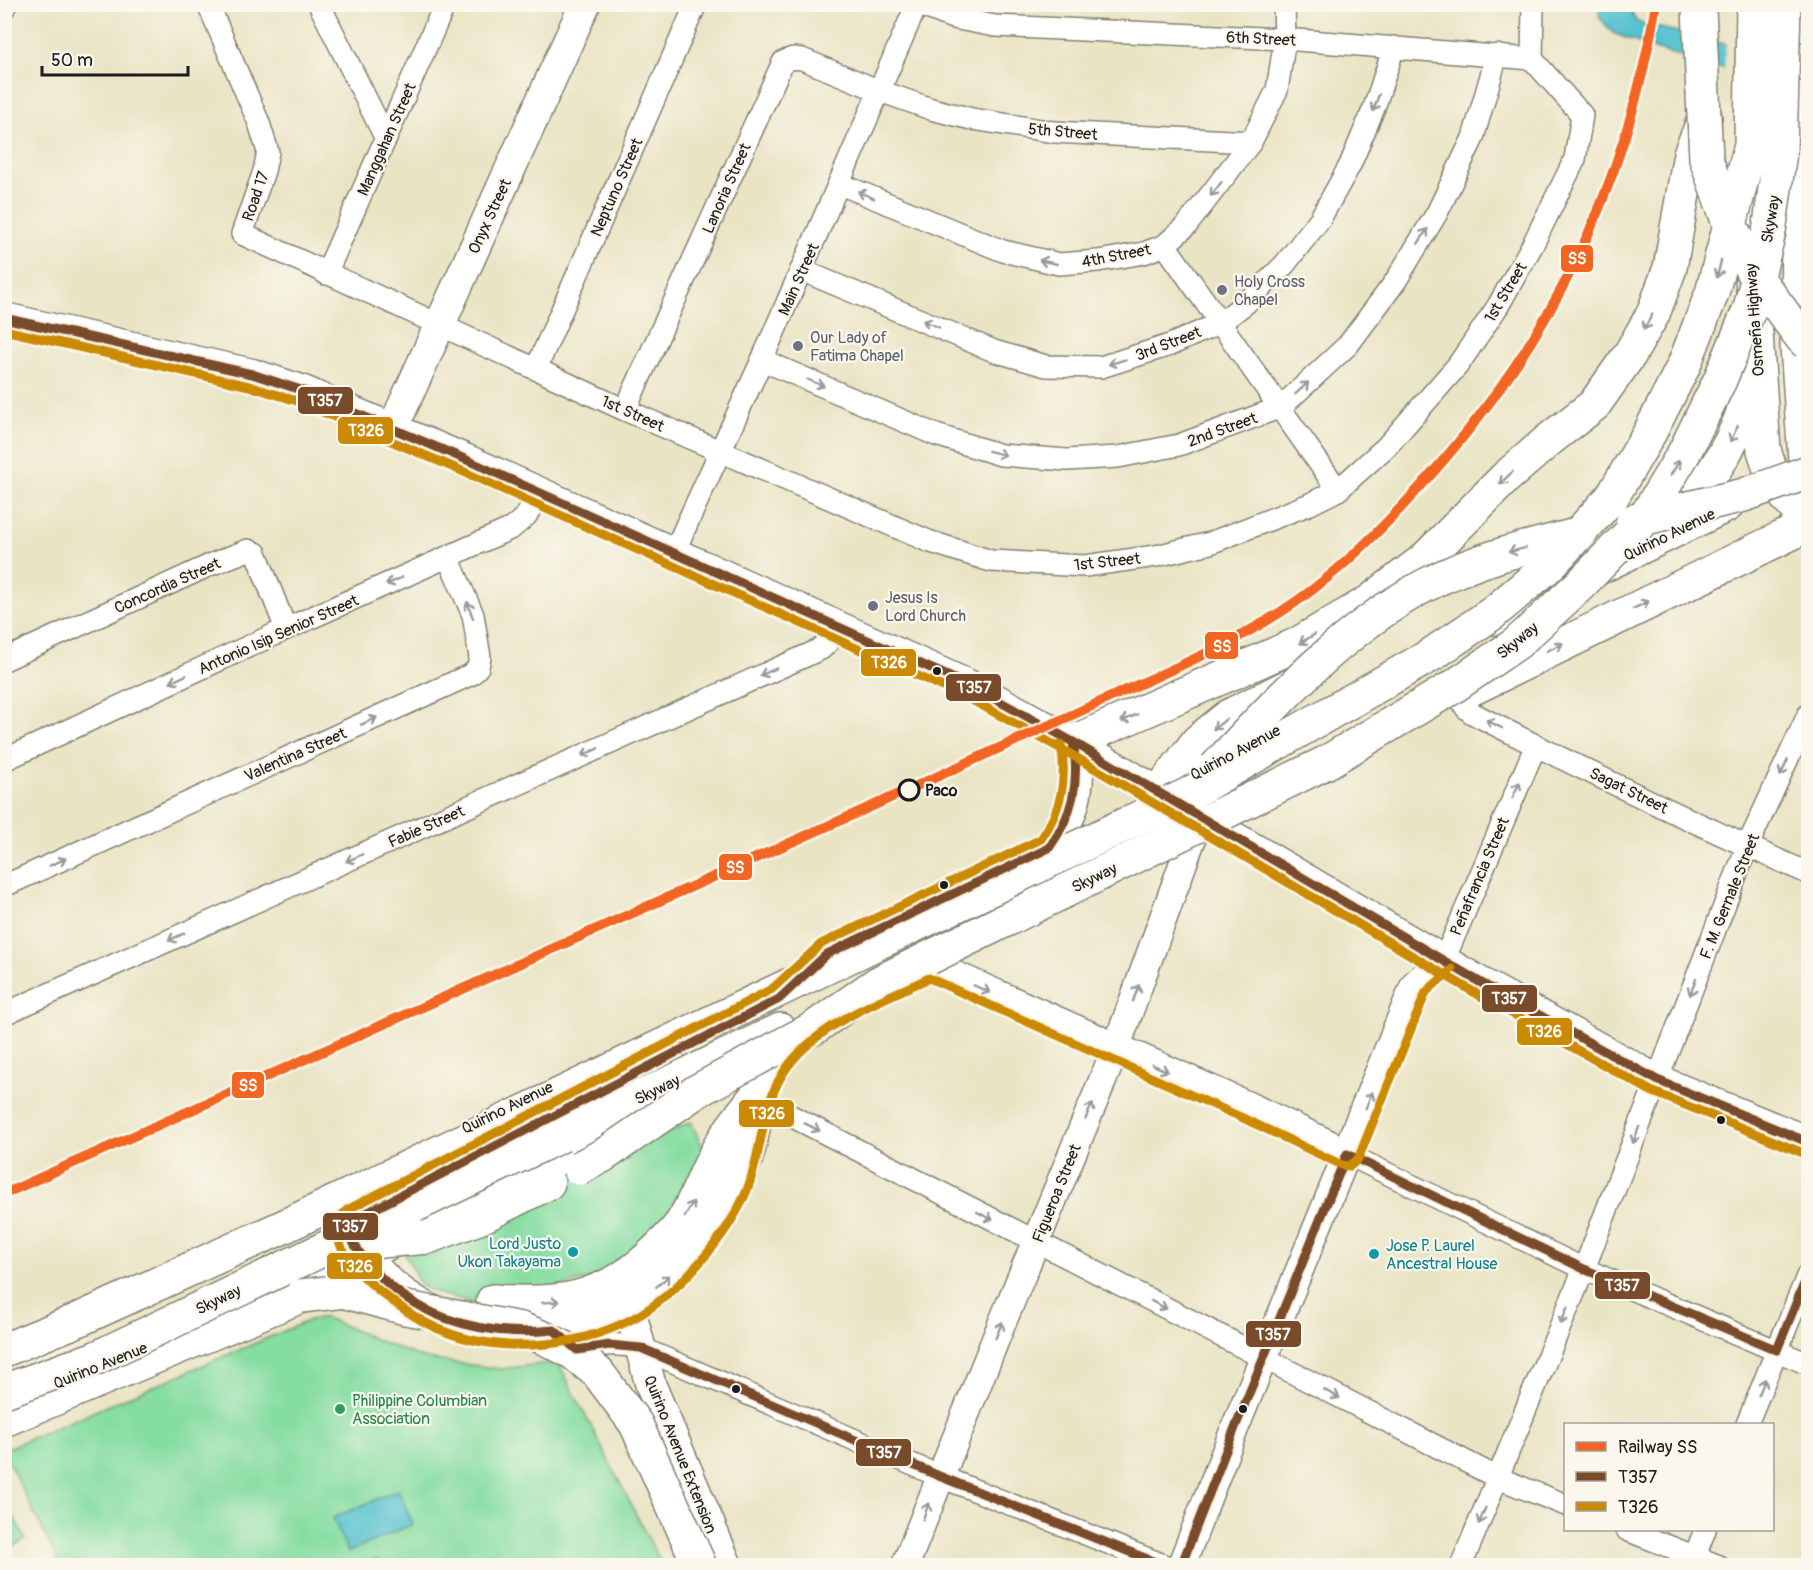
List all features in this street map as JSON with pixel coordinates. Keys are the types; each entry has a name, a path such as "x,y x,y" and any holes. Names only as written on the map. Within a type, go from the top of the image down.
{"main road":[{"name":"Onyx Street","path":"385,425 566,4"},
{"name":"Onyx Street","path":"431,322 585,4"},
{"path":"1699,4 1706,159 1727,218 1752,271 1801,337 1806,368 1809,512"},
{"path":"1073,742 1296,645 1369,602 1425,559 1505,478 1594,405 1630,354 1653,314 1670,268 1690,154 1705,116 1713,68 1714,4"},
{"path":"1737,4 1738,39"},
{"name":"Skyway","path":"4,1350 78,1320 285,1226 1197,805 1493,613 1550,565 1612,497 1649,434 1679,375 1712,292 1751,145 1753,4"},
{"name":"Skyway","path":"4,1391 96,1358 878,983 1327,762 1453,687 1516,643 1581,584 1644,519 1684,453 1720,380 1750,308 1769,232 1780,152 1784,4"},
{"path":"1796,4 1803,41"},
{"path":"1803,41 1806,4"},
{"path":"1799,98 1797,347 1806,368"},
{"name":"Osmeña Highway","path":"1742,102 1756,358 1764,450 1774,482 1809,524"},
{"path":"1754,305 1797,304"},
{"path":"4,318 252,374 301,390 674,552 977,689 1159,792 1197,805 1443,960 1657,1080 1809,1142"},
{"path":"1631,552 1660,532 1686,507 1708,480 1726,452 1740,422 1750,390 1756,358"},
{"path":"1197,805 1272,707 1360,627 1424,586 1496,555 1744,495 1807,467"},
{"name":"Quirino Avenue","path":"4,1334 337,1188 1049,848 1397,665 1807,467"},
{"name":"Quirino Avenue","path":"4,1405 362,1256 795,1038 856,1001 928,965 1197,805 1458,695 1809,524"},
{"path":"1159,792 1198,741 1229,716 1322,669 1360,644 1389,612 1425,559"},
{"path":"1049,848 1061,831 1073,803 1077,772 1073,742"},
{"path":"349,1226 353,1220 778,999 827,954"},
{"name":"Peñafrancia Street","path":"1347,1154 1416,985 1443,960"},
{"path":"928,965 1347,1154"},
{"path":"579,1168 604,1155 697,1091 814,1028 878,983"},
{"name":"Quirino Avenue","path":"624,1294 681,1224 720,1146 761,1093 777,1059 795,1038"},
{"path":"4,1381 297,1256 331,1247 428,1237 481,1217 548,1183"},
{"path":"337,1188 349,1226 349,1234 362,1256 384,1281 441,1317"},
{"path":"285,1289 328,1286 358,1290 463,1325 496,1331 570,1335 624,1294"},
{"path":"4,1420 301,1296 339,1290 410,1287 528,1303 571,1300 594,1294 624,1294"},
{"path":"339,1290 406,1308 521,1329 572,1352 598,1373 636,1424 700,1566"},
{"name":"Quirino Avenue Extension","path":"624,1294 651,1386 727,1566"},
{"path":"570,1335 603,1385 682,1566"}],"street":[{"name":"Road 17","path":"208,4 259,123 268,152 264,171 242,234 431,322"},
{"path":"319,4 386,140"},
{"name":"Manggahan Street","path":"326,274 445,4"},
{"name":"Neptuno Street","path":"536,369 696,4"},
{"name":"6th Street","path":"917,4 953,18 995,26 1285,39 1532,59"},
{"name":"Main Street","path":"674,552 762,360 917,4"},
{"name":"4th Street","path":"840,184 1003,251 1059,264 1098,261 1144,253 1165,245 1187,225 1251,142 1277,90 1285,39 1284,4"},
{"path":"1532,59 1533,4"},
{"name":"3rd Street","path":"801,270 994,351 1046,366 1101,367 1170,345 1220,323 1246,303 1285,264 1320,219 1354,155 1374,108 1394,47"},
{"name":"2nd Street","path":"762,360 936,435 1001,455 1067,460 1118,457 1179,445 1281,407 1348,345 1395,282 1437,213 1473,138 1497,55"},
{"name":"Lanoria Street","path":"625,410 783,62 793,58 802,59 880,91"},
{"name":"1st Street","path":"431,322 625,410 928,541 991,561 1085,566 1156,556 1210,543 1310,504 1338,490 1387,446 1458,365 1498,306 1533,244 1575,159 1582,115 1532,59"},
{"name":"5th Street","path":"880,91 931,109 1053,132 1251,142"},
{"path":"1165,245 1338,490"},
{"name":"Antonio Isip Senior Street","path":"4,760 286,629 512,528 526,516 540,493"},
{"name":"Concordia Street","path":"4,660 210,565 248,550 256,554 286,629"},
{"name":"Valentina Street","path":"4,886 472,674 478,667 480,657 473,615 447,557"},
{"name":"Fabie Street","path":"4,1014 821,648 838,626"},
{"name":"Sagat Street","path":"1458,695 1472,713 1747,846 1809,873"},
{"name":"F. M. Gernale Street","path":"1461,1566 1584,1269 1747,846 1809,715"},
{"name":"Peñafrancia Street","path":"1443,960 1536,745"},
{"name":"Figueroa Street","path":"905,1566 939,1476 1116,1048 1197,805"},
{"path":"761,1093 1037,1242 1263,1359 1498,1478 1564,1504"},
{"path":"1347,1154 1584,1269 1809,1364"},
{"name":"Peñafrancia Street","path":"1181,1566 1347,1154"},
{"path":"1748,1423 1809,1274"},
{"path":"570,1335 641,1348 939,1476 1166,1566"},
{"path":"1629,1531 1693,1561 1719,1566"},
{"path":"1693,1561 1705,1531"}],"green space":[{"path":"691,1122 705,1152 664,1230 591,1279 482,1305 437,1293 421,1286 405,1253"},
{"name":"Philippine Columbian Association","path":"319,1318 326,1318 426,1359 501,1369 558,1362 662,1565 380,1566 377,1559 362,1566 60,1565 5,1455 5,1449"},
{"path":"4,1503 26,1539 5,1551"}],"water":[{"path":"1599,5 1631,5 1637,22 1808,65 1808,91 1658,50 1613,33 1599,17"},
{"path":"398,1490 413,1524 348,1552 333,1518"}],"pier":[{"path":"1726,42 1803,61 1802,92 1724,71"}],"rail line":[{"name":"SS","path":"4,1194 1167,672 1223,645 1277,615 1302,597 1363,546 1419,488 1465,434 1506,379 1543,323 1574,264 1601,203 1624,140 1642,73 1656,4"}],"transit line":[{"name":"T357","path":"4,318 252,374 301,390 467,460 977,689 1073,742 1483,984 1657,1080 1808,1142"},
{"name":"T326","path":"4,330 249,386 297,401 462,471 972,700 1067,752 1477,994 1651,1091 1803,1153"},
{"name":"T357","path":"1073,742 1076,771 1073,798 1064,823 1049,848 827,954 779,999 353,1220 350,1233 357,1249 379,1275 422,1308 446,1319 499,1330 526,1332 554,1330 577,1350 609,1345 641,1348 939,1476 1165,1566"},
{"name":"T326","path":"1061,744 1063,757 1061,793 1054,816 1041,839 821,944 772,989 347,1210 338,1225 339,1241 348,1258 380,1291 415,1317 452,1334 478,1341 505,1345 559,1342 585,1337 634,1318 668,1294 684,1279 728,1226 747,1190 767,1110 779,1080 788,1066 817,1037 834,1025 872,1004 929,978 1245,1119 1342,1165 1350,1166 1358,1159 1426,992 1452,969"},
{"name":"T357","path":"1181,1566 1347,1154 1584,1269 1777,1350 1808,1274"}],"place":[{"name":"Holy Cross Chapel","path":"1222,290"},
{"name":"Our Lady of Fatima Chapel","path":"798,346"},
{"name":"Jesus Is Lord Church","path":"873,606"},
{"name":"Paco","path":"909,790"},
{"name":"Lord Justo Ukon Takayama","path":"573,1252"},
{"name":"Jose P. Laurel Ancestral House","path":"1374,1254"},
{"name":"Philippine Columbian Association","path":"340,1409"}]}
